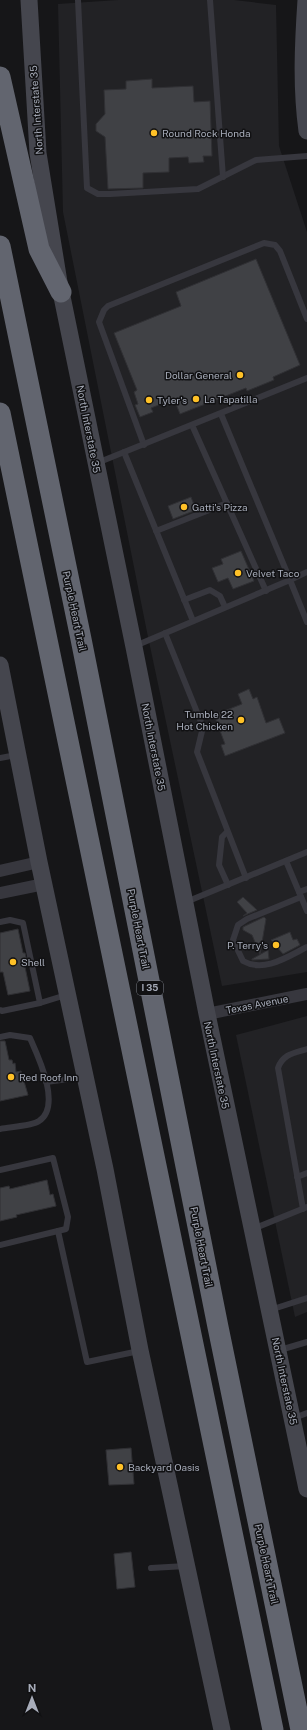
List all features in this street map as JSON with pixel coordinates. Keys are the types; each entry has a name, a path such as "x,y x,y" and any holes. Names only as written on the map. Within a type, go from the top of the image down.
{"highway":[{"path":"0,77 39,249 61,292"},
{"name":"Purple Heart Trail","path":"0,246 83,647 216,1319 301,1730"},
{"path":"0,413 273,1730"}],"main road":[{"name":"North Interstate 35","path":"29,0 38,153 61,292 95,464 134,647 206,1014 278,1350 300,1416 307,1490"},
{"path":"306,0 303,46 307,131"},
{"path":"0,665 39,862 85,1077 140,1350 222,1730"}],"street":[{"path":"0,871 39,862"},
{"path":"0,893 44,884"},
{"name":"Texas Avenue","path":"206,1014 307,994"}],"lane":[{"path":"78,0 87,188 98,194 198,190 256,160 307,156"},
{"path":"210,0 223,177"},
{"path":"144,445 99,322 104,310 108,306 264,243 274,246 280,252 307,319"},
{"path":"95,464 192,426 307,378"},
{"path":"221,414 307,622"},
{"path":"192,426 266,591"},
{"path":"124,452 193,621"},
{"path":"156,531 227,503"},
{"path":"134,647 307,572"},
{"path":"184,600 210,590 220,596 225,607"},
{"path":"165,633 203,727 196,752 246,878"},
{"path":"0,758 18,754"},
{"path":"227,832 222,837 219,865 228,885"},
{"path":"184,902 307,852"},
{"path":"286,861 307,911"},
{"path":"307,889 238,925 233,940 243,961 258,967 271,964 307,947"},
{"path":"0,922 10,920 22,923 40,1003"},
{"path":"0,1010 2,1011 40,1003 68,995"},
{"path":"0,1037 10,1035 30,1038 38,1055 49,1092 44,1115 38,1122 0,1129"},
{"path":"252,1229 305,1208 297,1177 278,1068 281,1060 285,1056 307,1049"},
{"path":"46,1082 85,1077"},
{"path":"0,1170 53,1158 68,1218 66,1229 0,1245"},
{"path":"297,1177 307,1173"},
{"path":"58,1231 87,1362 140,1350"},
{"path":"269,1310 307,1298"},
{"path":"278,1350 307,1342"},
{"path":"151,1568 187,1566"}],"shaded area":[{"path":"118,0 234,0 276,5 279,146 307,232 307,972 222,986 147,632 63,212 58,4"},
{"path":"307,1016 307,1312 295,1317 236,1035"}],"building":[{"name":"Round Rock Honda","path":"152,79 152,88 193,86 194,102 210,101 212,156 203,156 204,162 189,163 188,157 169,158 169,172 143,173 143,188 108,189 105,137 96,131 96,124 105,114 104,90 126,89 126,81"},
{"path":"256,259 300,365 273,377 274,380 247,391 246,388 180,414 174,399 151,408 153,412 140,417 135,405 138,404 134,392 137,390 114,333 181,306 176,292"},
{"name":"Gatti's Pizza","path":"191,497 196,510 173,519 168,506"},
{"name":"Velvet Taco","path":"241,551 254,581 233,589 228,578 218,582 212,568 223,564 221,559"},
{"name":"Tumble 22 Hot Chicken","path":"249,689 253,699 257,697 266,723 279,718 285,733 225,756 221,745 225,744 214,715 242,704 238,694"},
{"path":"243,897 257,910 243,916 247,913 237,902"},
{"path":"264,917 266,919 260,954 252,935 243,930 243,927"},
{"name":"Shell","path":"18,929 23,953 25,953 28,966 25,967 30,991 8,995 3,972 0,972 0,933"},
{"path":"290,932 293,940 297,939 300,945 283,954 271,940"},
{"path":"268,950 269,959 252,960 252,959"},
{"name":"Red Roof Inn","path":"0,1041 5,1041 9,1060 12,1060 13,1064 15,1063 16,1072 21,1071 28,1095 0,1101"},
{"path":"47,1180 50,1195 53,1194 56,1206 16,1215 17,1217 0,1221 0,1188 9,1186 10,1189"},
{"name":"Backyard Oasis","path":"131,1448 134,1484 109,1485 106,1450"},
{"path":"131,1552 135,1587 117,1589 114,1554"}],"place":[{"name":"Round Rock Honda","path":"154,133"},
{"name":"Dollar General","path":"240,375"},
{"name":"La Tapatilla","path":"196,399"},
{"name":"Tyler's","path":"149,400"},
{"name":"Gatti's Pizza","path":"184,507"},
{"name":"Velvet Taco","path":"238,573"},
{"name":"Tumble 22 Hot Chicken","path":"241,720"},
{"name":"P. Terry's","path":"276,945"},
{"name":"Shell","path":"13,962"},
{"name":"Red Roof Inn","path":"11,1077"},
{"name":"Backyard Oasis","path":"120,1467"}]}
